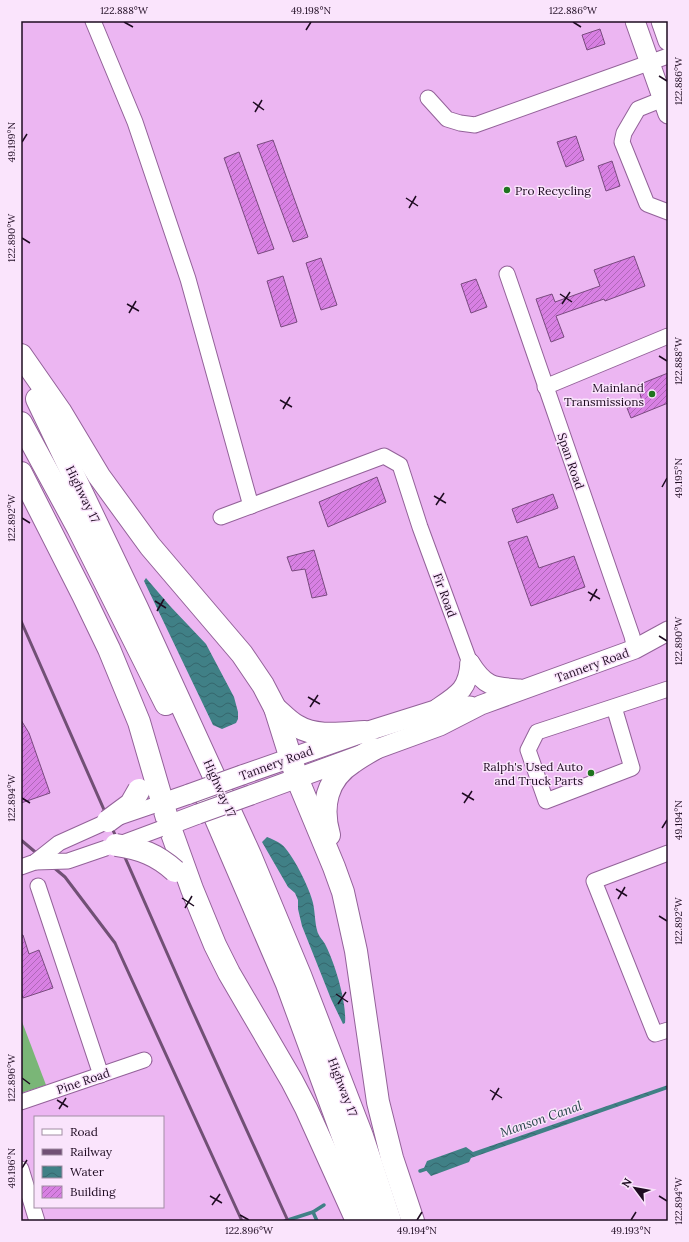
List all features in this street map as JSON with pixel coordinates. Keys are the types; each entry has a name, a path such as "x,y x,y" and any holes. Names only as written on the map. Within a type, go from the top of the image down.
{"highway":[{"path":"21,355 60,411 99,476 150,546 242,654 263,685 275,708 294,768 343,892 356,951 378,1102 392,1158 413,1221"},
{"name":"Highway 17","path":"21,367 134,601 250,854 303,982 362,1136 390,1221"},
{"name":"Highway 17","path":"21,423 78,528 171,715 236,862 287,984 345,1142 372,1221"},
{"path":"21,473 109,649 139,722 158,805 165,827 214,945 306,1108 357,1221"},
{"path":"275,708 297,727 312,732 370,740 331,785 328,793 324,810 334,867"},
{"path":"108,821 131,804 144,781 145,757 139,722"},
{"path":"116,845 149,853 167,864 192,889"}],"main road":[{"path":"635,21 666,104"},
{"path":"661,21 668,41"},
{"name":"Tannery Road","path":"370,740 440,726 481,705 526,690 635,649 668,631"},
{"name":"Tannery Road","path":"635,649 668,646"},
{"path":"470,663 483,681 499,688 526,690"},
{"path":"435,710 456,697 464,687 469,675 470,663"},
{"name":"Tannery Road","path":"158,805 242,776 294,768 370,740 435,710 481,705"},
{"name":"Tannery Road","path":"165,827 251,795 294,768"}],"street":[{"path":"93,21 135,122 188,279 251,506"},
{"path":"428,98 447,119 475,125 668,56"},
{"path":"666,104 638,109 624,133 622,142 647,204 668,212"},
{"name":"Span Road","path":"507,274 632,636 635,649"},
{"path":"546,387 668,336"},
{"name":"Fir Road","path":"221,517 384,456 400,465 420,527 470,663"},
{"path":"614,707 632,768 546,800 528,750 537,732 668,689"},
{"name":"Tannery Road","path":"35,862 58,843 108,821 158,805"},
{"name":"Tannery Road","path":"21,867 35,862 68,861 165,827"},
{"path":"668,853 594,881 655,1034 668,1030"},
{"path":"38,886 101,1075"},
{"name":"Pine Road","path":"21,1102 144,1060"},
{"path":"21,1169 37,1221"}],"green space":[{"path":"21,1019 46,1085 21,1093"}],"water":[{"path":"146,578 206,644 234,697 238,712 238,719 236,723 222,729 213,725 144,581"},
{"path":"267,837 278,842 285,848 295,862 308,889 313,903 318,932 325,944 340,984 345,1015 345,1023 343,1024 331,999 302,926 298,909 298,900 295,893 288,887 262,842"},
{"path":"668,1085 668,1089 471,1158 469,1162 431,1176 424,1168 427,1161 466,1147 473,1152"}],"building":[{"path":"600,29 605,44 587,50 582,35"},
{"path":"576,136 584,160 566,167 557,142"},
{"path":"273,140 308,237 293,242 257,145"},
{"path":"239,152 274,249 258,254 224,158"},
{"path":"612,161 620,186 606,191 598,166"},
{"path":"634,256 645,286 605,301 604,299 556,316 564,337 551,342 536,299 552,294 555,302 600,286 594,270"},
{"path":"321,258 337,305 321,310 306,263"},
{"path":"283,276 297,322 281,327 267,281"},
{"path":"476,279 487,307 471,313 461,284"},
{"path":"668,373 668,403 631,418 627,408 642,402 638,385"},
{"path":"377,477 386,502 328,527 319,502"},
{"path":"553,494 558,508 517,523 512,509"},
{"path":"527,536 539,568 574,556 585,587 531,606 508,542"},
{"path":"314,550 327,595 312,598 305,569 292,571 287,557"},
{"path":"21,720 29,733 50,793 21,803"},
{"path":"21,935 23,935 29,954 39,950 53,988 23,998 21,991"}],"waterway":[{"name":"Manson Canal","path":"420,1171 429,1168"},
{"name":"Manson Canal","path":"285,1221 313,1212 324,1205"},
{"path":"313,1212 317,1221"}],"railway":[{"path":"21,621 189,1003 288,1221"},
{"path":"21,840 65,877 115,943 242,1221"}],"place":[{"name":"Pro Recycling","path":"507,190"},
{"name":"Mainland Transmissions","path":"652,394"},
{"name":"Ralph's Used Auto and Truck Parts","path":"591,773"}]}
